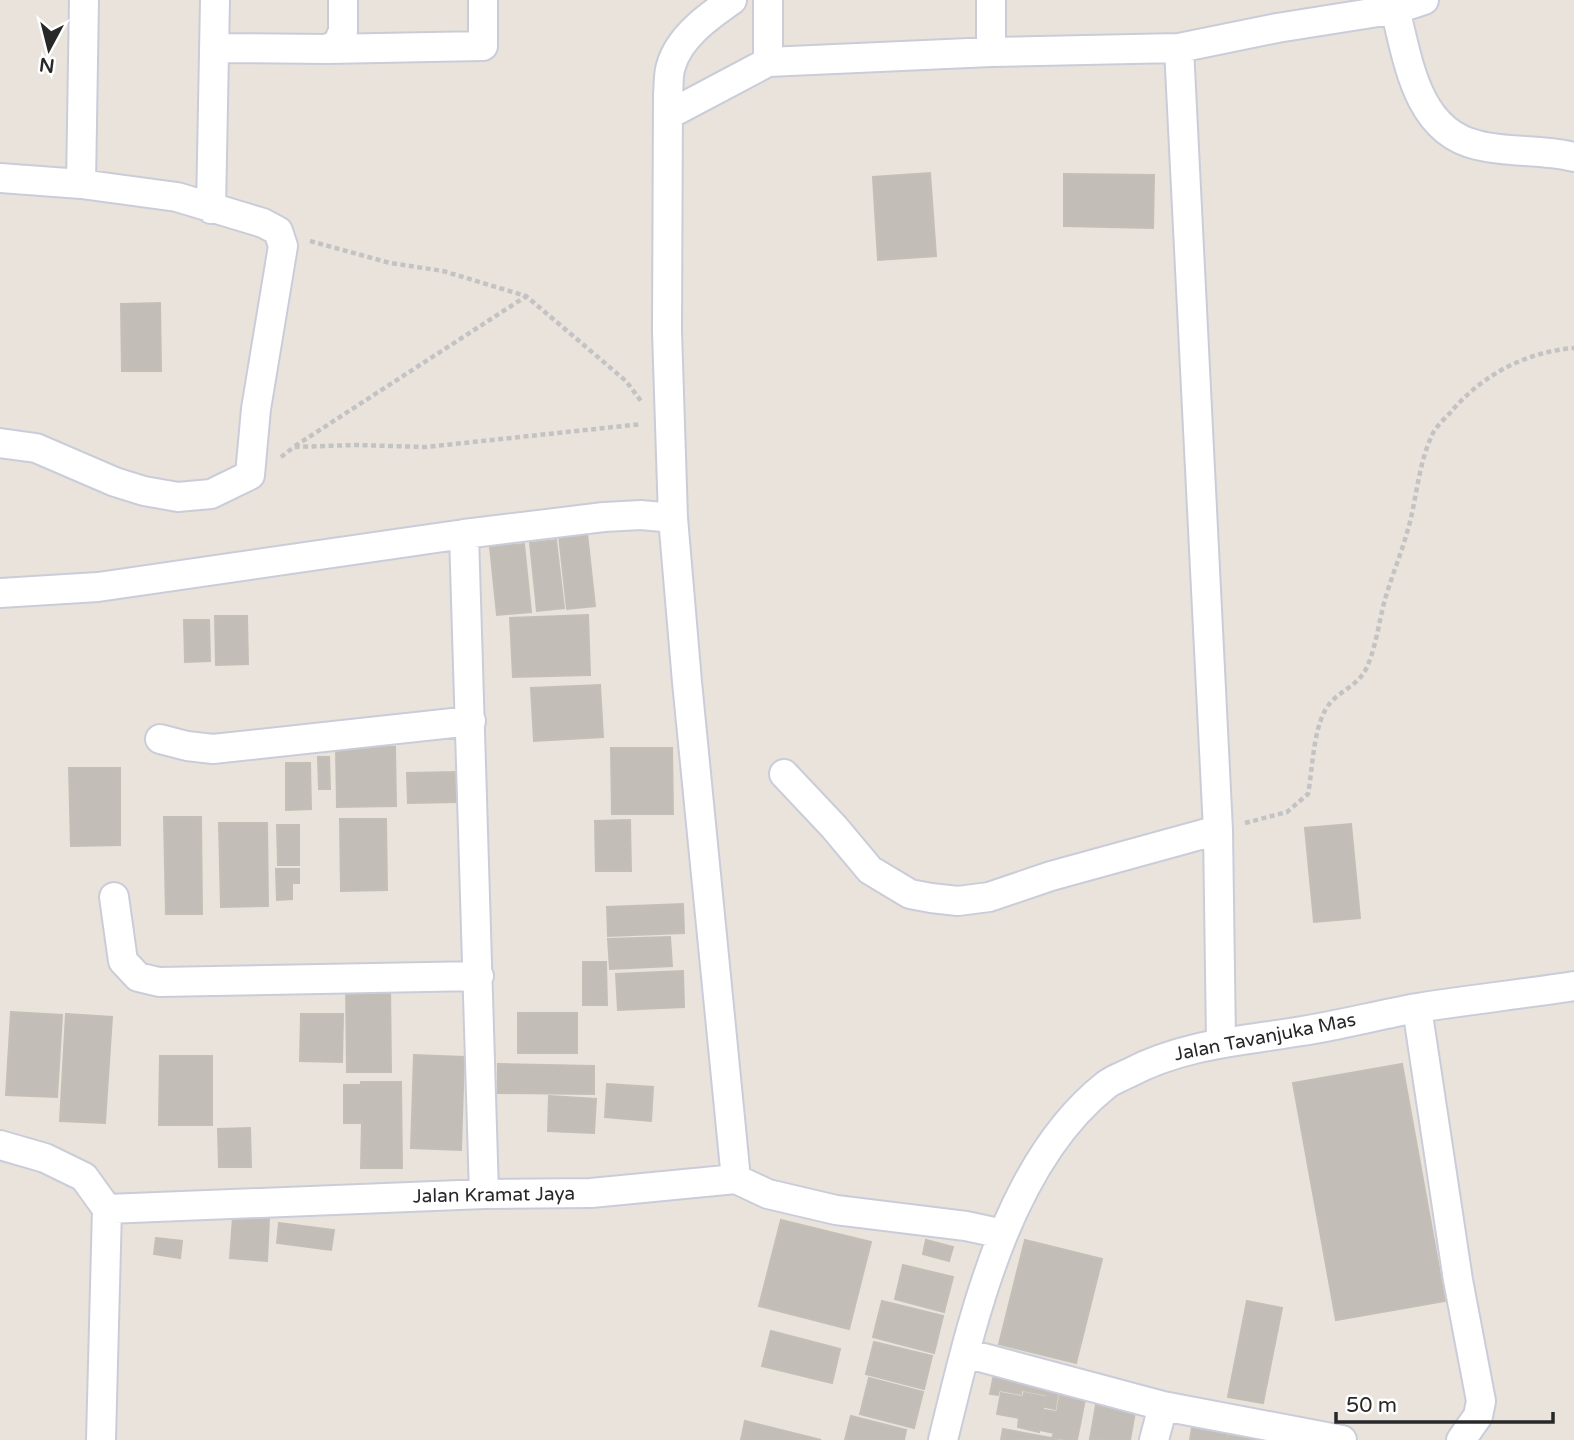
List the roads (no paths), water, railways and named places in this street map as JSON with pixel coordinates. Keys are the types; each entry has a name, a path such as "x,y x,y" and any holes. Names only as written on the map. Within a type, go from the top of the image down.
{"street":[{"path":"82,184 84,0"},
{"path":"211,209 215,0"},
{"path":"327,49 338,43 343,31 343,0"},
{"path":"215,48 483,46 483,0"},
{"path":"732,0 708,17 681,45 671,66 668,115 667,331 673,519 736,1179 768,1194 836,1210 966,1226 1003,1234"},
{"path":"768,0 768,62"},
{"path":"991,0 991,52"},
{"path":"668,115 768,62 991,52 1179,48 1277,28 1395,9 1424,0"},
{"path":"1395,9 1413,81 1427,109 1446,130 1479,146 1555,152 1574,157"},
{"path":"1179,48 1218,830 1221,1042"},
{"path":"0,178 82,184 177,197 263,223 278,231 283,246 256,409 250,475 211,494 178,497 115,482 36,447 0,443"},
{"path":"0,593 99,587 464,534 622,515 673,519"},
{"path":"464,534 484,1194"},
{"path":"160,739 213,749 471,721"},
{"path":"784,774 870,870 910,894 931,898 958,901 989,897 1051,876 1218,830"},
{"path":"114,897 123,961 138,976 159,982 479,976"},
{"name":"Jalan Tavanjuka Mas","path":"943,1440 965,1353 1003,1234 1038,1162 1070,1120 1107,1084 1155,1059 1221,1042 1574,986"},
{"path":"1417,1009 1458,1280 1481,1401 1478,1416 1461,1440"},
{"path":"0,1145 45,1158 84,1177 107,1209 102,1440"},
{"name":"Jalan Kramat Jaya","path":"107,1209 484,1194 591,1193 736,1179"},
{"path":"965,1353 1163,1406 1324,1438"},
{"path":"1154,1440 1163,1406"}]}
